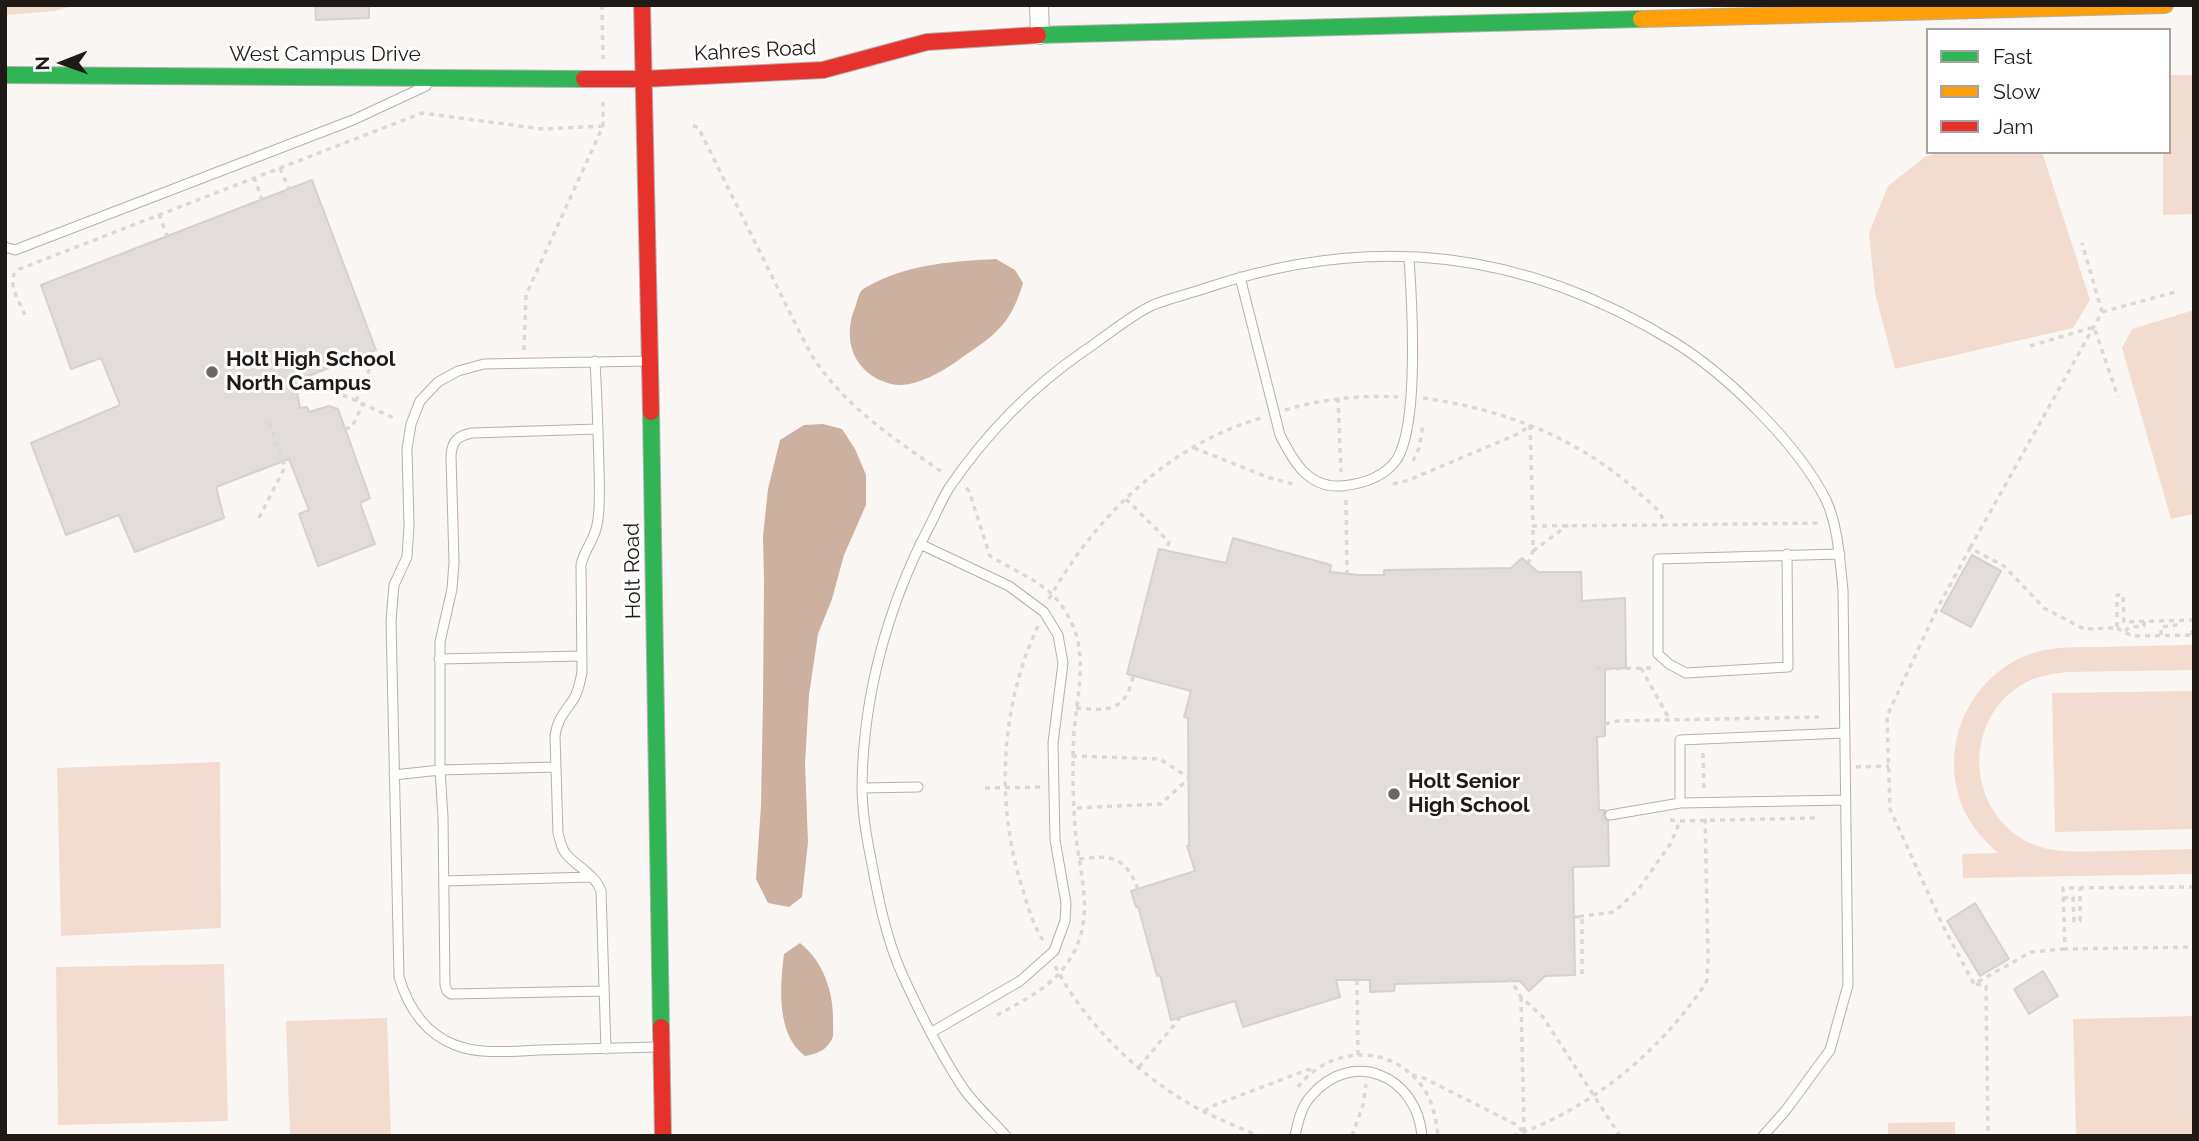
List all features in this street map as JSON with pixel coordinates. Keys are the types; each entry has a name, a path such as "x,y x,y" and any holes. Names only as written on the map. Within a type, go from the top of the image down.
{"street":[{"name":"Holt Road","path":"642,5 663,1136"},
{"path":"1039,5 1041,35"},
{"name":"Kahres Road","path":"644,79 823,70 927,42 1041,35 2165,5"},
{"name":"West Campus Drive","path":"5,75 644,79"}],"lane":[{"path":"5,247 15,250 354,120 440,77"},
{"path":"1006,1136 965,1091 932,1032 901,972 879,902 866,836 862,788 866,728 877,659 897,597 920,544 948,491 978,449 1030,394 1071,361 1152,306 1240,276 1307,262 1361,256 1465,260 1537,278 1594,300 1642,323 1710,367 1766,419 1807,468 1828,503 1840,554 1843,590 1848,985 1830,1050 1786,1110 1762,1136"},
{"path":"1240,276 1280,435 1292,458 1308,478 1333,486 1361,484 1382,474 1396,459 1406,436 1413,310 1409,257"},
{"path":"650,361 484,364 458,371 438,382 420,401 411,424 407,449 407,556 394,585 391,621 399,977 404,995 414,1012 426,1027 457,1046 494,1051 663,1047"},
{"path":"595,362 598,522 595,537 583,555 581,565 582,656 579,688 556,724 556,767 558,833 561,845 565,853 598,883 601,891 606,1049"},
{"path":"598,429 472,433 459,436 452,445 452,589 439,642 440,770 447,991 451,994 604,991"},
{"path":"920,544 1009,586 1044,612 1058,635 1063,663 1053,743 1055,840 1066,903 1065,920 1054,951 1020,981 932,1032"},
{"path":"1787,554 1788,667 1686,673 1658,654 1658,559 1787,554 1840,554"},
{"path":"439,659 582,656"},
{"path":"1680,803 1680,740 1844,733"},
{"path":"394,775 440,770 556,767"},
{"path":"862,788 918,787"},
{"path":"1610,816 1680,803 1846,800"},
{"path":"444,881 592,877"},
{"path":"1295,1136 1300,1115 1309,1097 1328,1079 1367,1070 1400,1086 1414,1105 1422,1136"}],"path":[{"path":"525,363 526,295 603,126 601,5"},
{"path":"25,315 11,281 13,273 18,270 422,113 543,129 603,126"},
{"path":"280,167 289,189"},
{"path":"254,177 262,200"},
{"path":"159,214 167,236"},
{"path":"1974,984 1942,926 1890,809 1887,716 1937,609 2102,312 2082,243"},
{"path":"2102,312 2175,292"},
{"path":"2030,346 2094,327"},
{"path":"2094,327 2118,397"},
{"path":"356,401 372,363 369,353"},
{"path":"278,392 310,380 396,419"},
{"path":"1259,1136 1204,1111 1170,1091 1139,1067 1087,1013 1064,982 1037,931 1019,879 1010,836 1006,788 1006,757 1013,702 1029,643 1052,593 1080,549 1126,499 1194,448 1234,428 1275,413 1338,398 1377,396 1424,398 1487,410 1530,425 1566,442 1613,471 1659,512 1664,524"},
{"path":"1338,398 1341,472"},
{"path":"1424,398 1424,408"},
{"path":"345,429 352,427 363,404"},
{"path":"1262,417 1266,426"},
{"path":"259,518 285,467 268,420"},
{"path":"1413,461 1419,448 1424,421"},
{"path":"1393,484 1409,480 1520,433 1530,425"},
{"path":"1528,564 1533,551 1530,425"},
{"path":"1194,448 1270,478 1301,486 1294,481"},
{"path":"1386,489 1405,472"},
{"path":"1126,499 1169,542 1166,550"},
{"path":"1346,500 1347,573"},
{"path":"1340,501 1353,500"},
{"path":"1533,526 1832,522"},
{"path":"1533,551 1568,525"},
{"path":"1970,548 2004,566 2044,608 2084,629 2117,628 2132,636 2193,635 2194,626"},
{"path":"2117,628 2117,595 2123,595 2124,622 2194,620"},
{"path":"2124,632 2130,627 2144,626 2144,621"},
{"path":"2161,635 2161,627 2176,625 2176,621"},
{"path":"1641,668 1670,720"},
{"path":"1596,669 1654,668"},
{"path":"1076,708 1102,710 1116,706 1131,688 1133,676"},
{"path":"1605,724 1618,721 1819,717"},
{"path":"1513,1136 1564,1113 1594,1096 1627,1072 1684,1015 1707,980 1702,719"},
{"path":"1072,756 1160,759 1189,778 1161,804 1074,808"},
{"path":"1845,767 1889,766"},
{"path":"985,788 1073,786"},
{"path":"1670,820 1815,818"},
{"path":"1582,974 1582,917 1574,917 1614,912 1637,890 1671,843 1680,821"},
{"path":"1079,859 1098,857 1123,863 1133,875 1138,889"},
{"path":"2064,949 2063,888 2194,887"},
{"path":"2063,898 2073,897 2074,921 2080,921 2080,889"},
{"path":"1974,984 2031,952 2194,947"},
{"path":"1509,977 1521,997 1543,1017 1620,1136"},
{"path":"1974,984 1986,986 1988,1136"},
{"path":"1521,997 1524,1132"},
{"path":"1139,1067 1180,1018"},
{"path":"1204,1111 1236,1096 1316,1069"},
{"path":"1412,1075 1515,1124 1524,1132"}],"shaded area":[{"path":"5,5 75,5 55,11 5,15"},
{"path":"2171,75 2194,75 2194,214 2163,215 2163,154 2171,154"},
{"path":"1934,154 2043,154 2090,300 2073,328 1895,369 1875,293 1869,233 1888,186 1925,157"},
{"path":"996,259 1015,270 1023,283 1008,318 985,341 939,372 910,384 891,384 878,379 859,364 850,342 850,330 858,297 863,289 890,276 920,267"},
{"path":"2194,310 2194,514 2171,519 2122,348 2132,329"},
{"path":"823,424 842,429 855,449 866,475 866,505 844,555 832,599 818,634 809,695 805,764 808,842 802,897 789,907 768,903 756,879 761,805 763,536 768,489 780,440 804,425"},
{"path":"2194,645 2194,670 2066,672 2025,683 2004,698 1990,718 1982,740 1980,764 1983,788 1993,810 2009,829 2030,843 2071,852 2194,849 2194,874 1963,878 1962,854 1998,853 1981,836 1967,816 1958,793 1954,768 1962,721 1973,700 1988,681 2007,665 2030,654 2048,650"},
{"path":"2194,691 2194,829 2055,832 2052,693"},
{"path":"220,762 221,928 61,936 57,768"},
{"path":"800,943 815,959 826,979 833,1012 833,1036 830,1043 820,1051 805,1056 789,1035 781,995 784,954"},
{"path":"224,964 228,1121 58,1125 56,967"},
{"path":"2194,1016 2194,1136 2076,1136 2073,1019"},
{"path":"387,1018 391,1136 290,1136 286,1021"},
{"path":"1955,1122 1955,1136 1888,1136 1888,1123"}],"building":[{"path":"315,5 369,5 369,18 316,20"},
{"name":"Holt High School North Campus","path":"312,180 376,350 295,381 300,408 307,407 309,412 329,406 338,409 370,498 360,503 375,544 318,566 299,514 309,510 289,459 216,487 224,518 135,552 119,515 66,535 31,443 120,405 101,358 71,369 41,285"},
{"name":"Holt Senior High School","path":"1233,538 1331,565 1330,572 1360,575 1384,575 1384,570 1511,568 1522,558 1538,572 1581,572 1582,601 1625,598 1626,668 1605,669 1605,736 1597,737 1599,810 1605,810 1603,817 1608,821 1609,866 1573,867 1575,975 1545,976 1529,991 1520,981 1395,984 1394,991 1370,992 1370,980 1336,980 1340,997 1243,1027 1235,1001 1171,1020 1160,975 1157,976 1138,906 1136,907 1131,891 1195,871 1187,846 1188,718 1184,717 1191,691 1127,674 1159,549 1226,563"},
{"path":"1972,555 2001,571 1971,627 1941,611"},
{"path":"1975,903 2009,959 1980,976 1947,921"},
{"path":"2043,971 2058,996 2029,1014 2014,989"}],"traffic: fast":[{"path":"1038,35 1641,19"},
{"path":"5,75 584,79"},
{"path":"651,412 661,1027"}],"traffic: slow":[{"path":"1641,19 2165,5"}],"traffic: jam":[{"path":"642,5 651,412"},
{"path":"584,79 644,79 823,70 927,42 1038,35"},
{"path":"661,1027 663,1136"}],"place":[{"name":"Holt High School North Campus","path":"212,372"},
{"name":"Holt Senior High School","path":"1394,794"}]}
